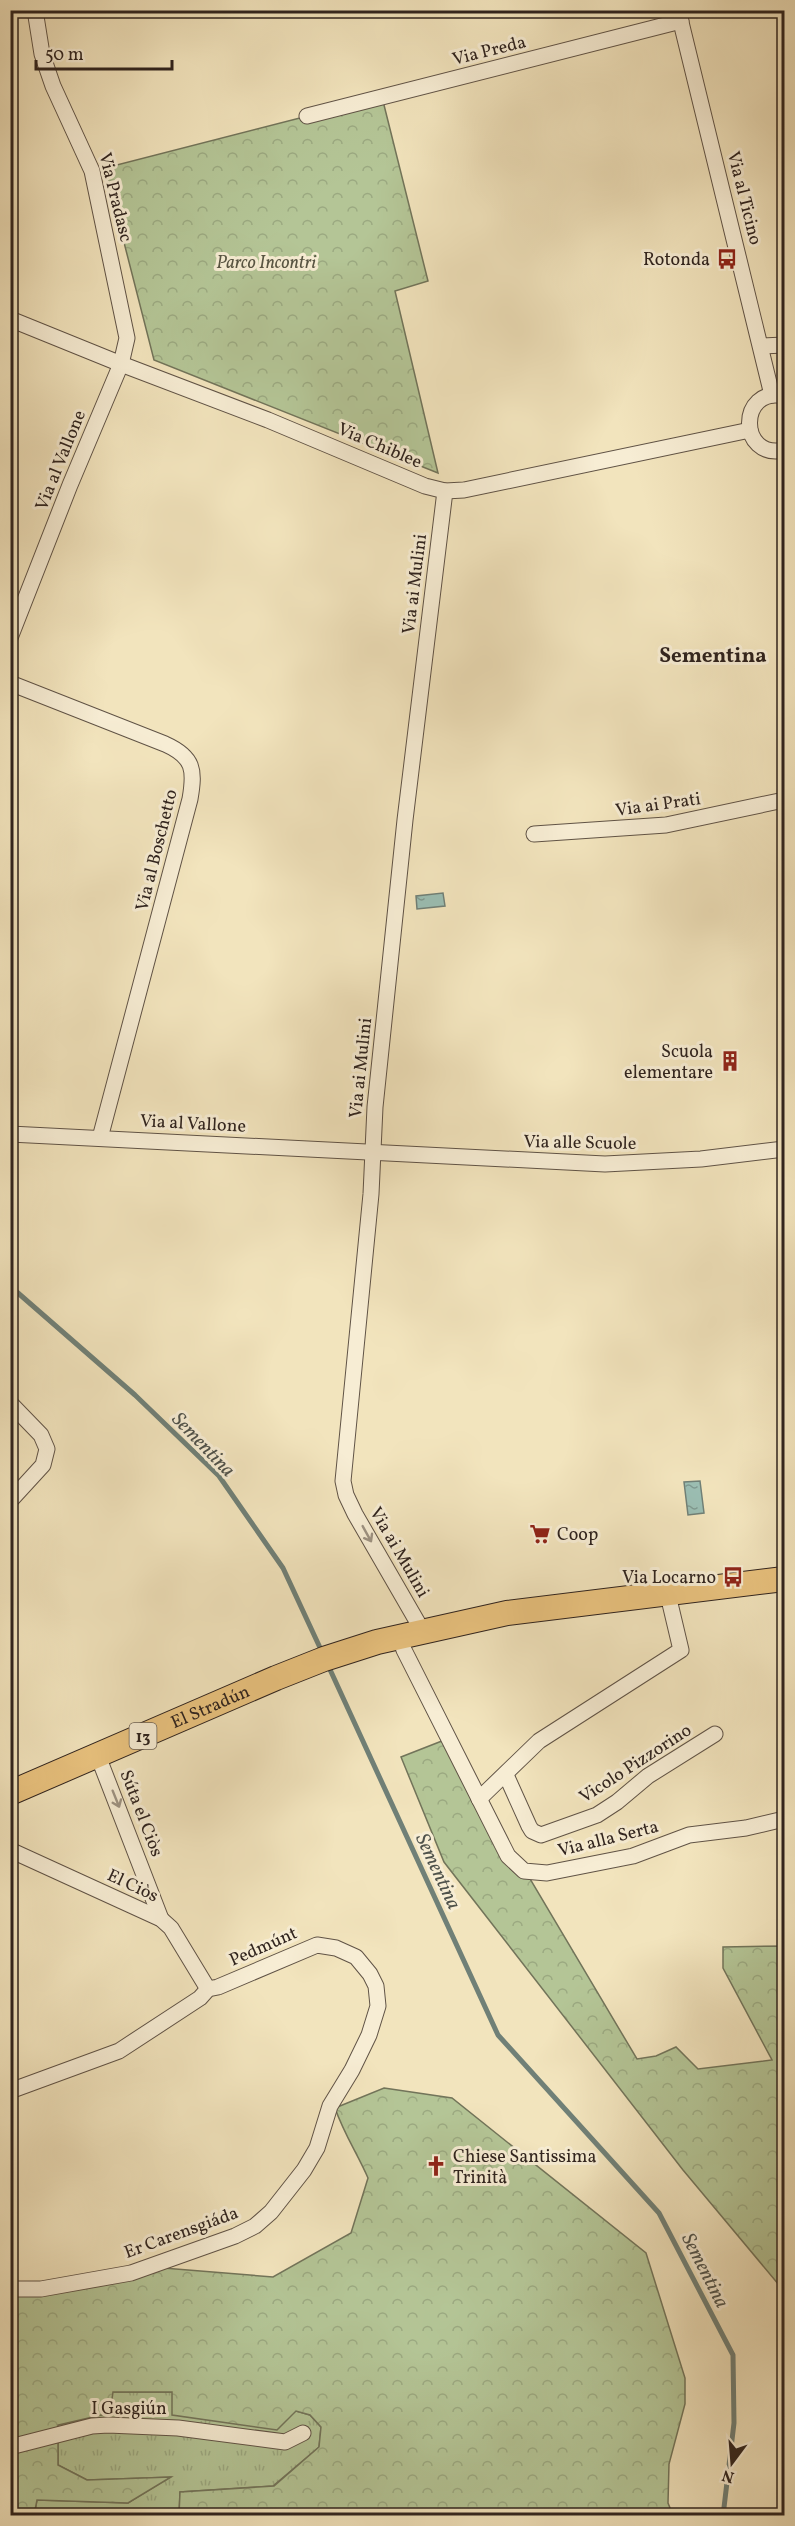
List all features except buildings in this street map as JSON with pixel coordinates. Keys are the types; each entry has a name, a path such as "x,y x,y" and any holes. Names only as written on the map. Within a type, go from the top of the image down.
{"main road":[{"name":"13","path":"399,1636 518,1611 668,1595 784,1579"},
{"name":"El Stradún","path":"10,1793 276,1678 324,1659 399,1636"}],"street":[{"name":"Via Pradasc","path":"35,10 42,54 52,86 92,171 126,329 126,350 121,364"},
{"name":"Via Preda","path":"307,116 680,16"},
{"name":"Via al Ticino","path":"680,16 761,346 778,396"},
{"name":"Via Chiblee","path":"10,319 268,420 425,486 445,491 464,490 750,430"},
{"path":"761,346 784,345"},
{"name":"Via al Vallone","path":"10,638 70,485 121,364"},
{"path":"778,396 765,398 753,408 750,415 750,430 764,448 784,450"},
{"name":"Via ai Mulini","path":"399,1636 346,1495 344,1480 375,1107 405,820 445,491"},
{"name":"Via al Boschetto","path":"10,683 165,744 185,755 191,766 190,799 100,1138"},
{"name":"Via ai Prati","path":"534,834 666,825 784,800"},
{"name":"Via al Vallone","path":"10,1134 373,1152"},
{"name":"Via alle Scuole","path":"373,1152 605,1164 702,1159 784,1149"},
{"path":"10,1403 41,1435 47,1449 43,1465 10,1501"},
{"path":"479,1799 526,1753 555,1730 681,1650 668,1595"},
{"name":"Via alla Serta","path":"399,1636 447,1739 508,1857 524,1871 534,1873 567,1870 633,1856 689,1835 746,1828 784,1819"},
{"name":"Vicolo Pizzorino","path":"506,1775 528,1826 541,1836 597,1815 617,1802 648,1776 716,1734"},
{"name":"Súta el Ciòs","path":"98,1756 160,1919"},
{"name":"El Ciòs","path":"10,1850 160,1919 171,1928 208,1989"},
{"name":"Pedmúnt","path":"10,2091 119,2051 200,1998 208,1989 317,1945 347,1952 356,1957 370,1974 378,1994 375,2019 352,2070 330,2106 317,2148 304,2169"},
{"name":"Er Carensgiáda","path":"10,2289 41,2289 131,2273 236,2236 255,2226 271,2212 304,2169"},
{"name":"I Gasgiún","path":"10,2446 92,2426 178,2428 285,2442 303,2433"}],"green space":[{"name":"Parco Incontri","path":"382,97 428,281 395,291 438,473 154,360 105,168"},
{"path":"447,1739 637,2059 656,2056 676,2047 698,2069 772,2060 723,1968 723,1947 784,1946 784,2291 683,2170 444,1862 401,1757"},
{"path":"384,2088 452,2098 646,2253 685,2378 685,2404 669,2464 668,2503 673,2515 179,2515 180,2492 274,2486 319,2447 321,2427 310,2415 296,2411 277,2430 172,2415 172,2392 113,2392 110,2413 58,2425 58,2465 87,2480 171,2477 128,2503 37,2500 34,2515 11,2515 10,2289 151,2267 273,2277 351,2233 368,2178 335,2108"},
{"path":"112,2392 172,2392 296,2411 310,2415 321,2427 319,2447 273,2486 180,2492 179,2515 34,2516 37,2500 128,2503 170,2477 87,2480 58,2465 58,2425 110,2413"}],"water":[{"path":"443,893 445,906 417,909 416,896"},
{"path":"700,1481 704,1513 688,1515 684,1482"}],"waterway":[{"name":"Sementina","path":"10,1286 135,1395 219,1476 283,1568 322,1652"},
{"name":"Sementina","path":"327,1663 498,2035 659,2213 733,2355 734,2423 723,2516"}],"place":[{"name":"Rotonda","path":"727,259"},
{"name":"Scuola elementare","path":"730,1061"},
{"name":"Coop","path":"540,1534"},
{"name":"Via Locarno","path":"733,1577"},
{"name":"Chiese Santissima Trinità","path":"436,2166"}],"district":[{"name":"Sementina","path":"713,655"}]}
